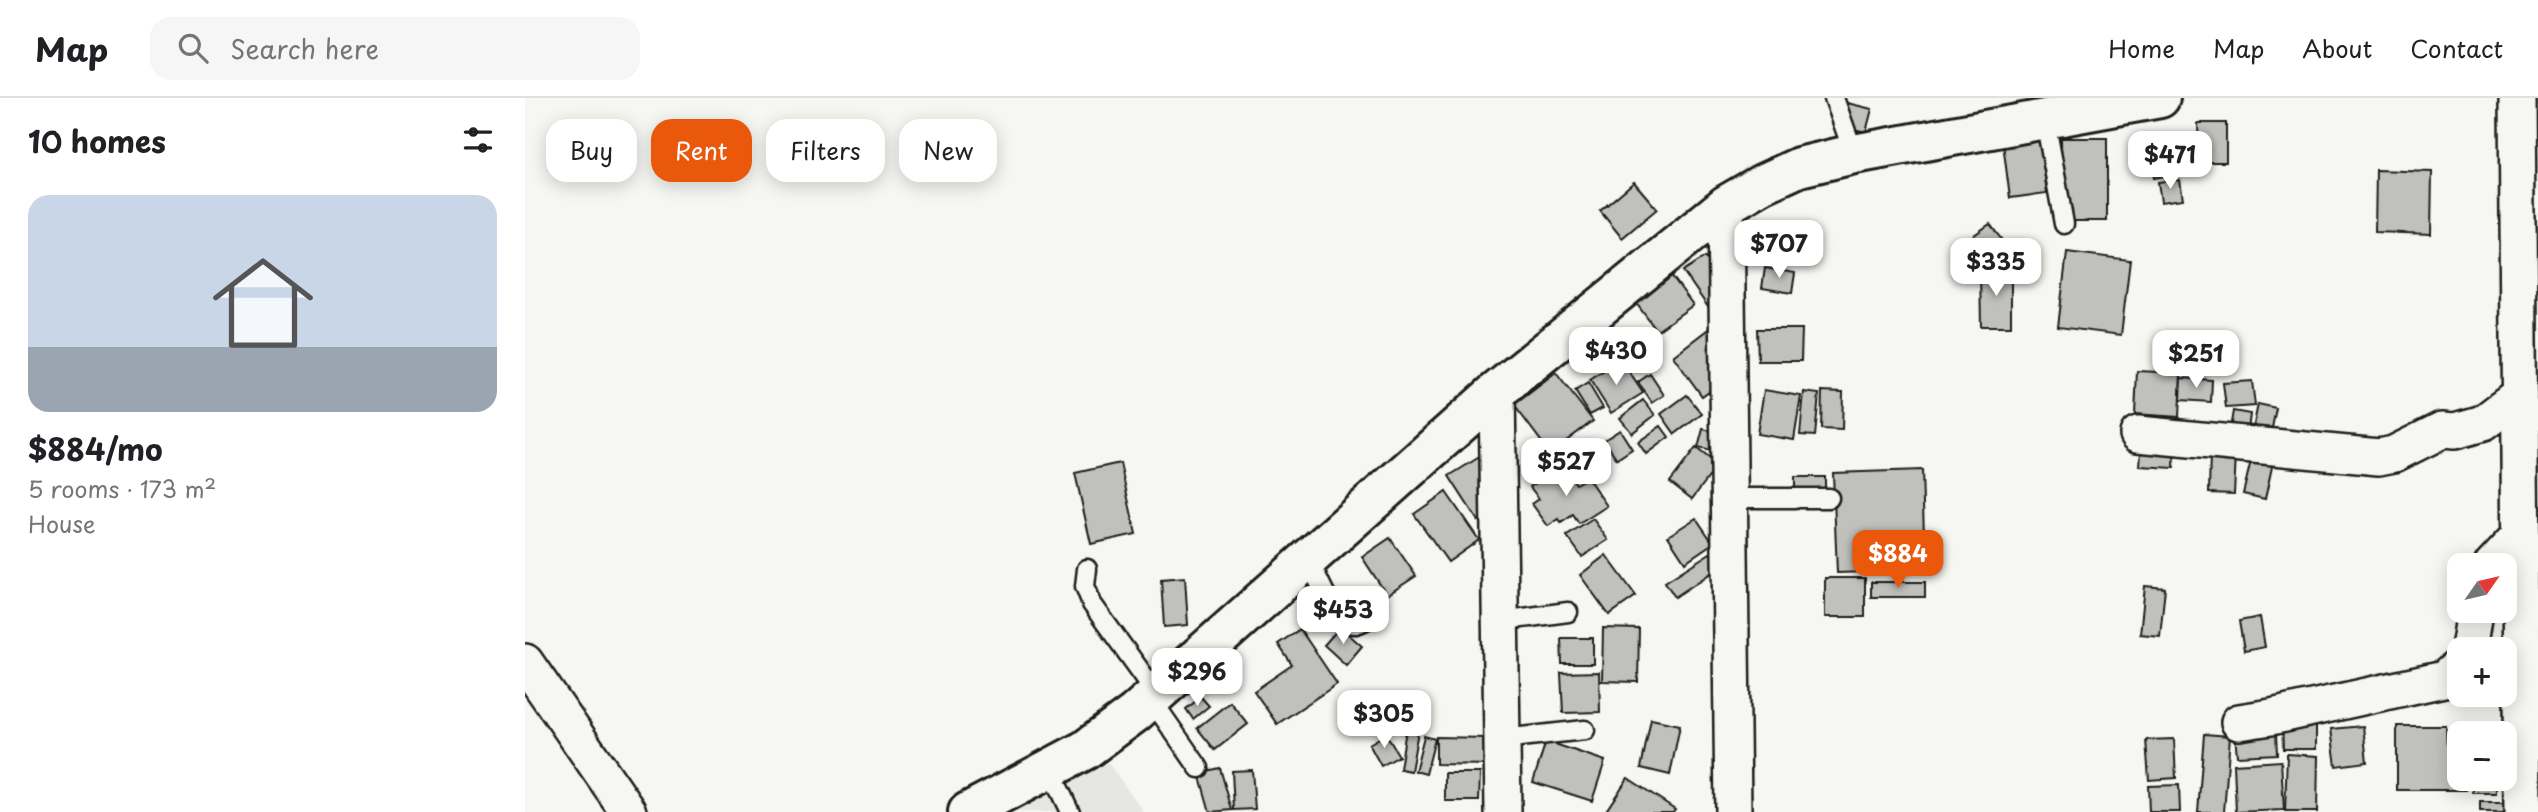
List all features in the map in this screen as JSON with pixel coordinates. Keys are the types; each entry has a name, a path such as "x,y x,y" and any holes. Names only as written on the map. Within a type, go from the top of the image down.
{"street":[{"path":"968,812 1049,770 1106,736 1154,697 1497,391 1726,205 1799,167 1854,154 2160,98"},
{"path":"2517,98 2523,812"},
{"path":"1726,205 1733,812"},
{"path":"1497,391 1503,812"},
{"path":"2138,434 2379,457 2393,454 2442,430 2455,431 2483,423 2520,395"},
{"path":"2503,553 2521,534"},
{"path":"525,662 629,812"},
{"path":"2239,722 2271,718 2447,676"}],"lane":[{"path":"1834,98 1854,154"},
{"path":"2045,119 2064,225"},
{"path":"1729,498 1829,498"},
{"path":"1309,559 1337,614 1347,622 1358,624 1372,617"},
{"path":"1087,569 1085,586 1092,604 1199,768"},
{"path":"1500,621 1568,612"},
{"path":"1502,739 1585,730"},
{"path":"1049,770 1070,812"}],"shaded area":[{"path":"1108,763 1144,812 1003,812"}],"building":[{"path":"1847,103 1872,109 1866,132 1841,126"},
{"path":"2198,123 2226,123 2226,162 2199,162"},
{"path":"2039,132 2047,193 2010,198 2002,136"},
{"path":"2180,137 2186,172 2154,178 2147,142"},
{"path":"2061,138 2107,138 2107,221 2062,221"},
{"path":"2376,170 2432,172 2431,234 2375,232"},
{"path":"2180,180 2183,199 2161,202 2158,182"},
{"path":"1634,182 1657,209 1622,238 1600,211"},
{"path":"1990,224 2001,239 1978,255 1967,240"},
{"path":"2067,252 2130,260 2121,335 2058,327"},
{"path":"1705,257 1729,292 1708,307 1683,271"},
{"path":"1765,268 1795,273 1792,293 1762,288"},
{"path":"1980,271 2011,271 2011,326 1981,326"},
{"path":"1669,272 1693,305 1657,331 1633,299"},
{"path":"1711,327 1740,368 1702,396 1673,356"},
{"path":"1757,329 1802,329 1801,361 1758,361"},
{"path":"1621,360 1643,393 1611,413 1590,380"},
{"path":"2137,371 2181,373 2179,417 2135,414"},
{"path":"1556,373 1593,421 1550,453 1514,405"},
{"path":"1650,374 1664,395 1652,403 1638,382"},
{"path":"2181,378 2212,380 2211,402 2180,400"},
{"path":"2252,381 2255,406 2226,408 2223,383"},
{"path":"1588,383 1603,408 1590,415 1575,391"},
{"path":"1764,390 1801,396 1794,440 1757,434"},
{"path":"1822,391 1843,392 1842,430 1821,429"},
{"path":"1804,392 1819,394 1815,436 1800,435"},
{"path":"1687,395 1702,414 1675,434 1661,414"},
{"path":"1643,400 1655,415 1632,433 1620,418"},
{"path":"2258,404 2276,408 2270,438 2252,434"},
{"path":"2233,411 2250,414 2247,438 2229,435"},
{"path":"1661,426 1669,437 1646,454 1638,442"},
{"path":"1703,429 1726,435 1721,453 1698,448"},
{"path":"1620,430 1632,449 1617,459 1604,440"},
{"path":"2142,437 2175,439 2174,468 2140,466"},
{"path":"1696,448 1718,465 1692,499 1670,482"},
{"path":"2254,448 2275,453 2265,499 2243,494"},
{"path":"2210,452 2236,454 2234,494 2209,493"},
{"path":"1481,456 1510,500 1478,521 1449,476"},
{"path":"1120,463 1136,534 1091,544 1075,473"},
{"path":"1562,465 1576,484 1587,477 1607,506 1579,524 1573,515 1561,523 1559,519 1548,526 1532,504 1539,499 1530,487"},
{"path":"1922,470 1925,570 1837,573 1833,473"},
{"path":"1795,477 1825,477 1825,501 1795,501"},
{"path":"1446,492 1479,540 1448,562 1414,514"},
{"path":"1696,518 1713,543 1685,562 1668,536"},
{"path":"1593,519 1608,540 1582,557 1567,536"},
{"path":"1390,538 1416,576 1387,595 1362,557"},
{"path":"1710,553 1720,567 1675,597 1665,582"},
{"path":"1606,555 1636,596 1609,615 1580,575"},
{"path":"1185,577 1188,625 1164,627 1161,579"},
{"path":"1825,578 1865,578 1865,617 1825,617"},
{"path":"1871,582 1925,582 1925,597 1871,597"},
{"path":"2145,586 2165,588 2160,636 2140,634"},
{"path":"1377,598 1387,617 1363,631 1353,612"},
{"path":"2260,617 2265,647 2244,651 2239,621"},
{"path":"1340,627 1362,646 1346,665 1324,645"},
{"path":"1603,628 1639,629 1638,682 1602,681"},
{"path":"1300,629 1337,684 1277,724 1254,691 1292,665 1278,644"},
{"path":"1561,638 1593,638 1593,664 1562,664"},
{"path":"1599,672 1600,712 1563,713 1561,673"},
{"path":"1201,697 1209,706 1193,719 1186,709"},
{"path":"1230,702 1248,724 1215,750 1197,728"},
{"path":"1651,719 1680,725 1670,775 1641,768"},
{"path":"2316,721 2316,749 2283,749 2282,722"},
{"path":"2363,726 2367,762 2336,766 2331,729"},
{"path":"2397,726 2446,726 2447,790 2397,790"},
{"path":"1406,729 1418,731 1411,771 1400,769"},
{"path":"2276,733 2277,754 2237,756 2235,735"},
{"path":"1386,734 1399,756 1381,766 1369,744"},
{"path":"2204,734 2230,736 2224,812 2198,812"},
{"path":"1424,736 1435,739 1426,774 1415,771"},
{"path":"1436,737 1489,738 1489,765 1436,764"},
{"path":"2174,739 2176,778 2149,780 2146,740"},
{"path":"1546,741 1605,761 1592,801 1533,782"},
{"path":"2287,754 2318,756 2317,812 2285,812"},
{"path":"2281,761 2284,810 2236,812 2234,764"},
{"path":"1220,768 1232,810 1210,812 1199,773"},
{"path":"1252,770 1255,809 1234,810 1232,771"},
{"path":"1445,773 1480,773 1479,801 1445,801"},
{"path":"1628,778 1675,809 1673,812 1605,812"},
{"path":"2179,785 2180,812 2149,812 2148,786"},
{"path":"2473,791 2497,791 2497,793"},
{"path":"2480,802 2514,802 2514,812 2480,812"}]}
